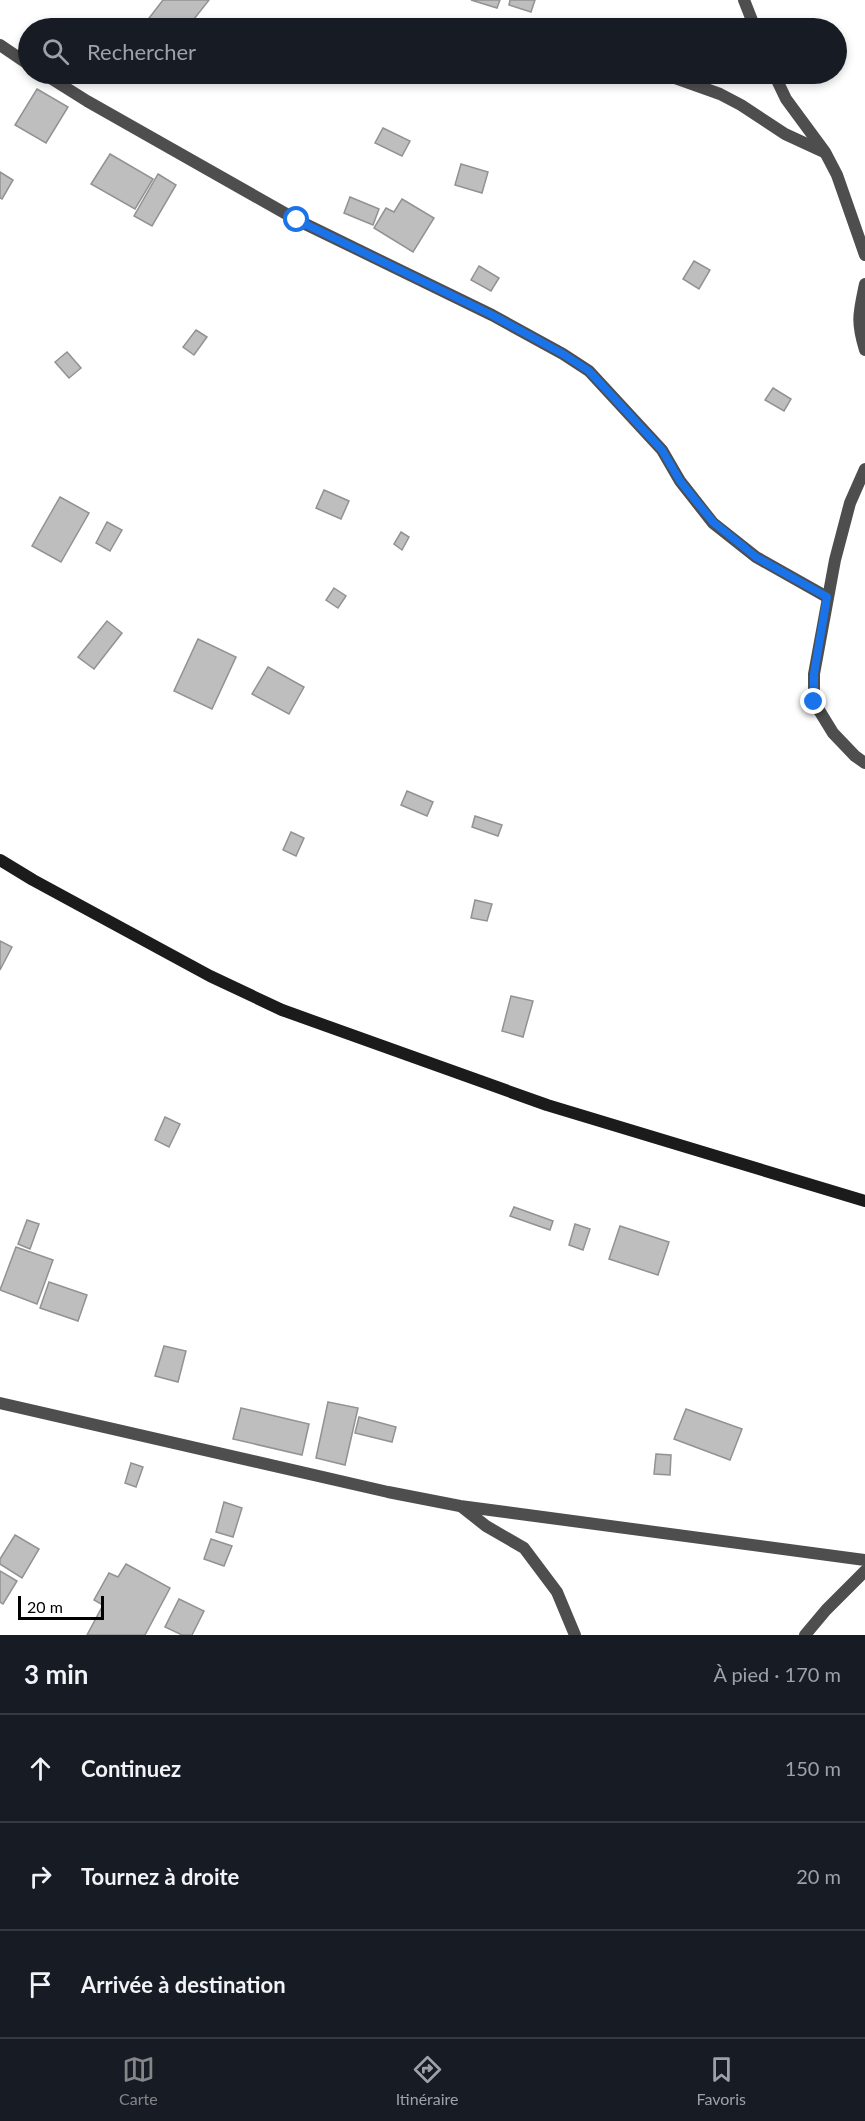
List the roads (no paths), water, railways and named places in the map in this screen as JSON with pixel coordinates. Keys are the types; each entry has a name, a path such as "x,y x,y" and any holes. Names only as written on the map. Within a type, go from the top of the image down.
{"street":[{"path":"744,0 751,18"},
{"path":"0,45 18,57"},
{"path":"59,84 87,102 297,220 492,315 589,371 662,450 680,481 713,522 756,557 827,597"},
{"path":"692,84 720,94 741,105 784,134 825,152"},
{"path":"779,84 786,99 825,152 837,175 865,255"},
{"path":"865,284 858,318 865,350"},
{"path":"865,469 850,503 827,597 814,674 814,702 833,733 865,763"},
{"path":"0,860 43,886 210,976 282,1010 547,1105 865,1201"},
{"path":"0,1403 388,1492 460,1506 865,1560"},
{"path":"460,1506 486,1526 524,1548 557,1592 575,1635"},
{"path":"805,1635 832,1603 865,1571"}]}
